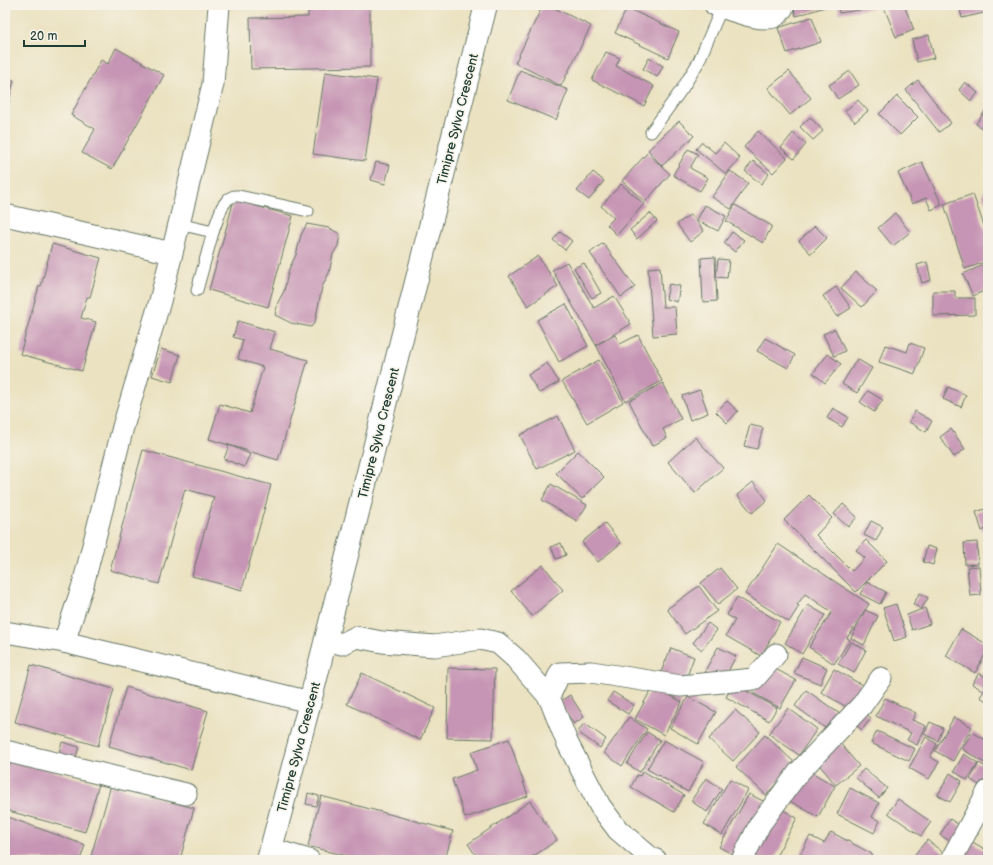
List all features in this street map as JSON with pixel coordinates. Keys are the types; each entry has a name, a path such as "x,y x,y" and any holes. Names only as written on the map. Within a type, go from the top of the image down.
{"street":[{"path":"64,642 83,585 122,427 160,301 172,253 213,84 219,5"},
{"name":"Timipre Sylva Crescent","path":"270,855 326,640 486,5"},
{"path":"718,6 759,18 774,17 782,10 784,5"},
{"path":"5,215 172,253"},
{"path":"5,632 64,642 310,702"},
{"path":"326,640 342,644 356,637 382,642 435,646 480,639 498,643 516,659 549,697 566,742 600,806 618,830 651,858 656,860"},
{"path":"549,697 560,673 591,672 681,686 754,679 776,654"},
{"path":"742,860 760,824 798,773 862,705 881,678"},
{"path":"5,751 186,794"},
{"path":"951,860 988,791"},
{"path":"270,855 309,860"}],"lane":[{"path":"651,132 682,89 698,63 718,6"},
{"path":"197,290 213,232 222,207 228,199 234,196 239,196 308,211"},
{"path":"179,224 213,232"}],"building":[{"path":"308,5 370,5 370,67 251,69 250,18 308,17"},
{"path":"543,5 548,5 591,26 561,86 515,63"},
{"path":"793,5 828,5 828,6 796,16"},
{"path":"838,5 874,5 874,8 839,13"},
{"path":"883,5 904,5 914,30 896,37"},
{"path":"959,5 988,5 988,12 962,18"},
{"path":"627,8 679,32 668,58 615,33"},
{"path":"812,17 821,42 787,53 778,28"},
{"path":"929,35 934,58 917,62 912,40"},
{"path":"116,48 164,75 112,169 82,153 95,129 71,115 101,60 108,64"},
{"path":"606,52 620,58 616,66 654,86 644,106 592,80"},
{"path":"649,58 663,66 657,77 643,69"},
{"path":"520,70 568,90 556,120 508,100"},
{"path":"789,71 811,98 790,115 768,88"},
{"path":"850,71 859,85 838,99 829,85"},
{"path":"325,72 377,79 365,161 313,154"},
{"path":"5,78 14,80 6,114 5,114"},
{"path":"918,80 951,123 939,132 906,90"},
{"path":"965,82 978,93 971,101 959,90"},
{"path":"897,96 918,117 900,135 879,114"},
{"path":"858,100 868,111 855,122 845,111"},
{"path":"988,107 988,132 976,124"},
{"path":"810,117 823,131 813,140 800,127"},
{"path":"679,121 694,136 662,166 648,150"},
{"path":"758,131 787,158 773,173 744,147"},
{"path":"793,133 806,144 794,159 781,148"},
{"path":"702,142 715,153 724,143 740,158 726,174 696,149"},
{"path":"688,149 698,154 690,168 708,178 700,191 673,175"},
{"path":"647,153 670,174 645,202 622,181"},
{"path":"753,161 769,174 761,184 745,171"},
{"path":"376,162 390,165 385,184 371,180"},
{"path":"922,162 942,205 931,210 926,198 912,204 898,173"},
{"path":"730,171 748,183 731,209 712,197"},
{"path":"593,172 604,181 589,200 577,191"},
{"path":"621,184 644,204 617,235 607,225 614,218 601,206"},
{"path":"988,190 988,205 982,195"},
{"path":"973,194 988,235 988,261 965,269 944,204"},
{"path":"234,200 293,216 268,307 209,290"},
{"path":"705,205 726,216 718,231 697,220"},
{"path":"735,205 772,226 763,243 726,221"},
{"path":"650,213 657,221 637,239 630,230"},
{"path":"895,213 910,232 893,246 878,228"},
{"path":"691,214 704,231 690,242 677,224"},
{"path":"307,224 329,228 340,234 338,246 333,254 329,273 322,287 315,322 311,327 291,323 275,315 278,302 284,291 289,269 296,255 301,235"},
{"path":"815,226 827,238 811,254 799,241"},
{"path":"560,232 572,241 565,250 553,240"},
{"path":"732,232 744,240 735,252 724,243"},
{"path":"603,243 635,287 621,297 590,253"},
{"path":"52,244 101,258 90,297 87,297 81,318 96,322 82,371 20,354"},
{"path":"538,256 558,286 528,306 509,276"},
{"path":"715,257 717,301 703,302 701,258"},
{"path":"718,259 729,260 727,278 716,277"},
{"path":"567,262 594,308 614,296 631,324 596,345 552,270"},
{"path":"927,262 931,280 922,283 917,265"},
{"path":"584,263 601,293 592,298 574,268"},
{"path":"988,263 988,289 973,296 963,274"},
{"path":"660,267 663,307 675,307 677,334 653,336 648,268"},
{"path":"856,272 877,291 862,307 841,288"},
{"path":"669,284 680,286 677,302 666,299"},
{"path":"836,287 851,308 837,317 823,296"},
{"path":"933,291 955,291 955,298 975,298 975,315 933,316"},
{"path":"566,304 588,346 559,362 537,320"},
{"path":"238,321 275,332 270,349 308,360 278,460 209,439 220,404 250,413 263,367 238,359 243,340 233,337"},
{"path":"835,329 845,351 834,356 823,334"},
{"path":"615,335 620,344 638,335 662,381 625,401 596,345"},
{"path":"765,338 795,355 788,368 757,351"},
{"path":"910,343 924,348 915,374 879,362 885,345 907,352"},
{"path":"161,349 180,355 172,382 152,376"},
{"path":"828,354 841,364 825,383 813,373"},
{"path":"857,359 872,368 857,393 842,384"},
{"path":"599,360 623,402 587,423 562,381"},
{"path":"547,363 559,382 539,393 528,375"},
{"path":"663,383 681,419 663,429 667,438 652,446 629,401"},
{"path":"948,387 966,395 961,407 943,399"},
{"path":"700,390 708,413 690,420 682,396"},
{"path":"868,391 883,400 874,412 860,402"},
{"path":"727,401 738,411 727,423 716,412"},
{"path":"833,408 848,417 842,427 827,418"},
{"path":"915,411 932,421 926,432 909,422"},
{"path":"558,416 575,450 537,469 520,435"},
{"path":"750,425 763,428 757,449 744,446"},
{"path":"951,429 965,449 954,457 940,437"},
{"path":"695,437 723,468 695,493 668,462"},
{"path":"229,445 250,454 244,467 224,459"},
{"path":"143,450 271,485 242,590 192,576 214,497 185,489 159,584 110,570"},
{"path":"578,451 604,477 582,499 556,473"},
{"path":"753,482 767,500 752,513 737,495"},
{"path":"551,484 587,505 577,521 542,500"},
{"path":"809,495 832,518 816,535 852,571 865,558 856,550 866,540 887,561 856,592 784,520"},
{"path":"843,504 857,517 848,527 834,514"},
{"path":"988,508 988,528 982,531 976,512"},
{"path":"871,521 883,527 876,541 864,535"},
{"path":"605,523 621,543 598,562 582,542"},
{"path":"977,542 978,564 965,565 964,543"},
{"path":"561,543 566,555 556,559 551,547"},
{"path":"778,544 869,604 847,638 850,640 834,664 809,647 832,612 805,594 797,605 799,606 789,622 745,594"},
{"path":"927,546 937,549 933,565 923,562"},
{"path":"543,565 563,590 532,616 511,591"},
{"path":"979,566 981,595 970,596 967,567"},
{"path":"720,568 737,589 718,604 701,583"},
{"path":"867,582 886,592 880,604 860,594"},
{"path":"699,586 717,611 685,634 667,609"},
{"path":"920,593 928,598 921,609 913,604"},
{"path":"737,597 780,622 761,656 726,636 735,620 727,615"},
{"path":"896,604 907,637 894,641 883,608"},
{"path":"808,605 825,615 802,654 785,643"},
{"path":"925,608 930,624 912,630 907,615"},
{"path":"865,610 878,616 864,645 851,638"},
{"path":"708,623 717,630 702,650 693,643"},
{"path":"961,629 988,645 988,649 975,673 946,656"},
{"path":"851,642 866,650 854,673 838,664"},
{"path":"718,647 736,656 723,681 705,671"},
{"path":"671,648 694,657 685,682 661,672"},
{"path":"802,657 827,668 820,684 794,673"},
{"path":"31,665 114,689 98,746 15,722"},
{"path":"768,665 796,680 780,708 753,693"},
{"path":"448,668 495,669 493,739 447,738"},
{"path":"834,669 869,689 855,712 821,692"},
{"path":"362,673 435,708 420,740 347,704"},
{"path":"979,673 988,678 988,702 980,697 984,691 972,684"},
{"path":"734,684 777,708 769,721 726,697"},
{"path":"653,686 682,702 664,735 635,719"},
{"path":"126,687 208,711 191,770 109,746"},
{"path":"806,690 840,714 828,730 795,706"},
{"path":"613,692 634,705 628,714 607,701"},
{"path":"570,695 584,717 574,724 559,702"},
{"path":"688,697 716,712 698,744 670,728"},
{"path":"885,698 916,713 912,720 926,726 917,745 907,740 911,733 876,716"},
{"path":"788,708 817,729 799,755 769,734"},
{"path":"860,709 871,718 862,730 851,721"},
{"path":"735,710 760,732 733,761 709,739"},
{"path":"629,717 647,729 622,766 604,753"},
{"path":"954,717 972,727 953,761 935,751"},
{"path":"930,722 943,728 938,741 924,734"},
{"path":"584,723 606,739 600,748 578,732"},
{"path":"877,731 915,749 909,761 871,743"},
{"path":"647,732 660,740 640,772 627,764"},
{"path":"972,732 988,741 988,765 962,749"},
{"path":"765,735 795,763 766,795 736,767"},
{"path":"926,737 937,744 930,757 939,762 929,779 909,768"},
{"path":"509,739 528,796 465,818 452,779 477,770 471,752"},
{"path":"664,740 704,762 688,792 647,769"},
{"path":"62,742 79,747 75,760 58,756"},
{"path":"839,742 859,766 836,785 816,761"},
{"path":"964,754 978,763 967,780 954,771"},
{"path":"5,758 99,784 85,832 5,810"},
{"path":"979,763 988,768 988,776 982,787 970,779"},
{"path":"806,769 835,786 818,817 788,800"},
{"path":"864,769 887,788 879,798 856,778"},
{"path":"643,771 684,795 674,812 631,787 637,775 640,776"},
{"path":"950,773 962,781 950,802 938,795"},
{"path":"706,778 722,789 707,812 691,801"},
{"path":"730,779 748,790 722,835 704,824"},
{"path":"111,785 194,808 180,860 90,860"},
{"path":"850,788 879,803 872,817 880,821 874,833 837,814"},
{"path":"308,793 319,796 316,806 306,804"},
{"path":"749,794 765,802 736,856 719,847"},
{"path":"321,796 453,831 445,860 362,860 308,846"},
{"path":"898,799 931,822 921,836 888,813"},
{"path":"530,801 557,840 528,860 479,860 468,844"},
{"path":"777,806 797,818 774,860 748,860"},
{"path":"5,816 85,845 80,860 5,859"},
{"path":"950,819 962,827 953,843 940,835"},
{"path":"831,832 872,854 869,860 797,860 810,836 824,843"},
{"path":"927,840 945,854 940,860 910,860"},
{"path":"969,840 988,851 988,860 969,860 961,855"}]}
